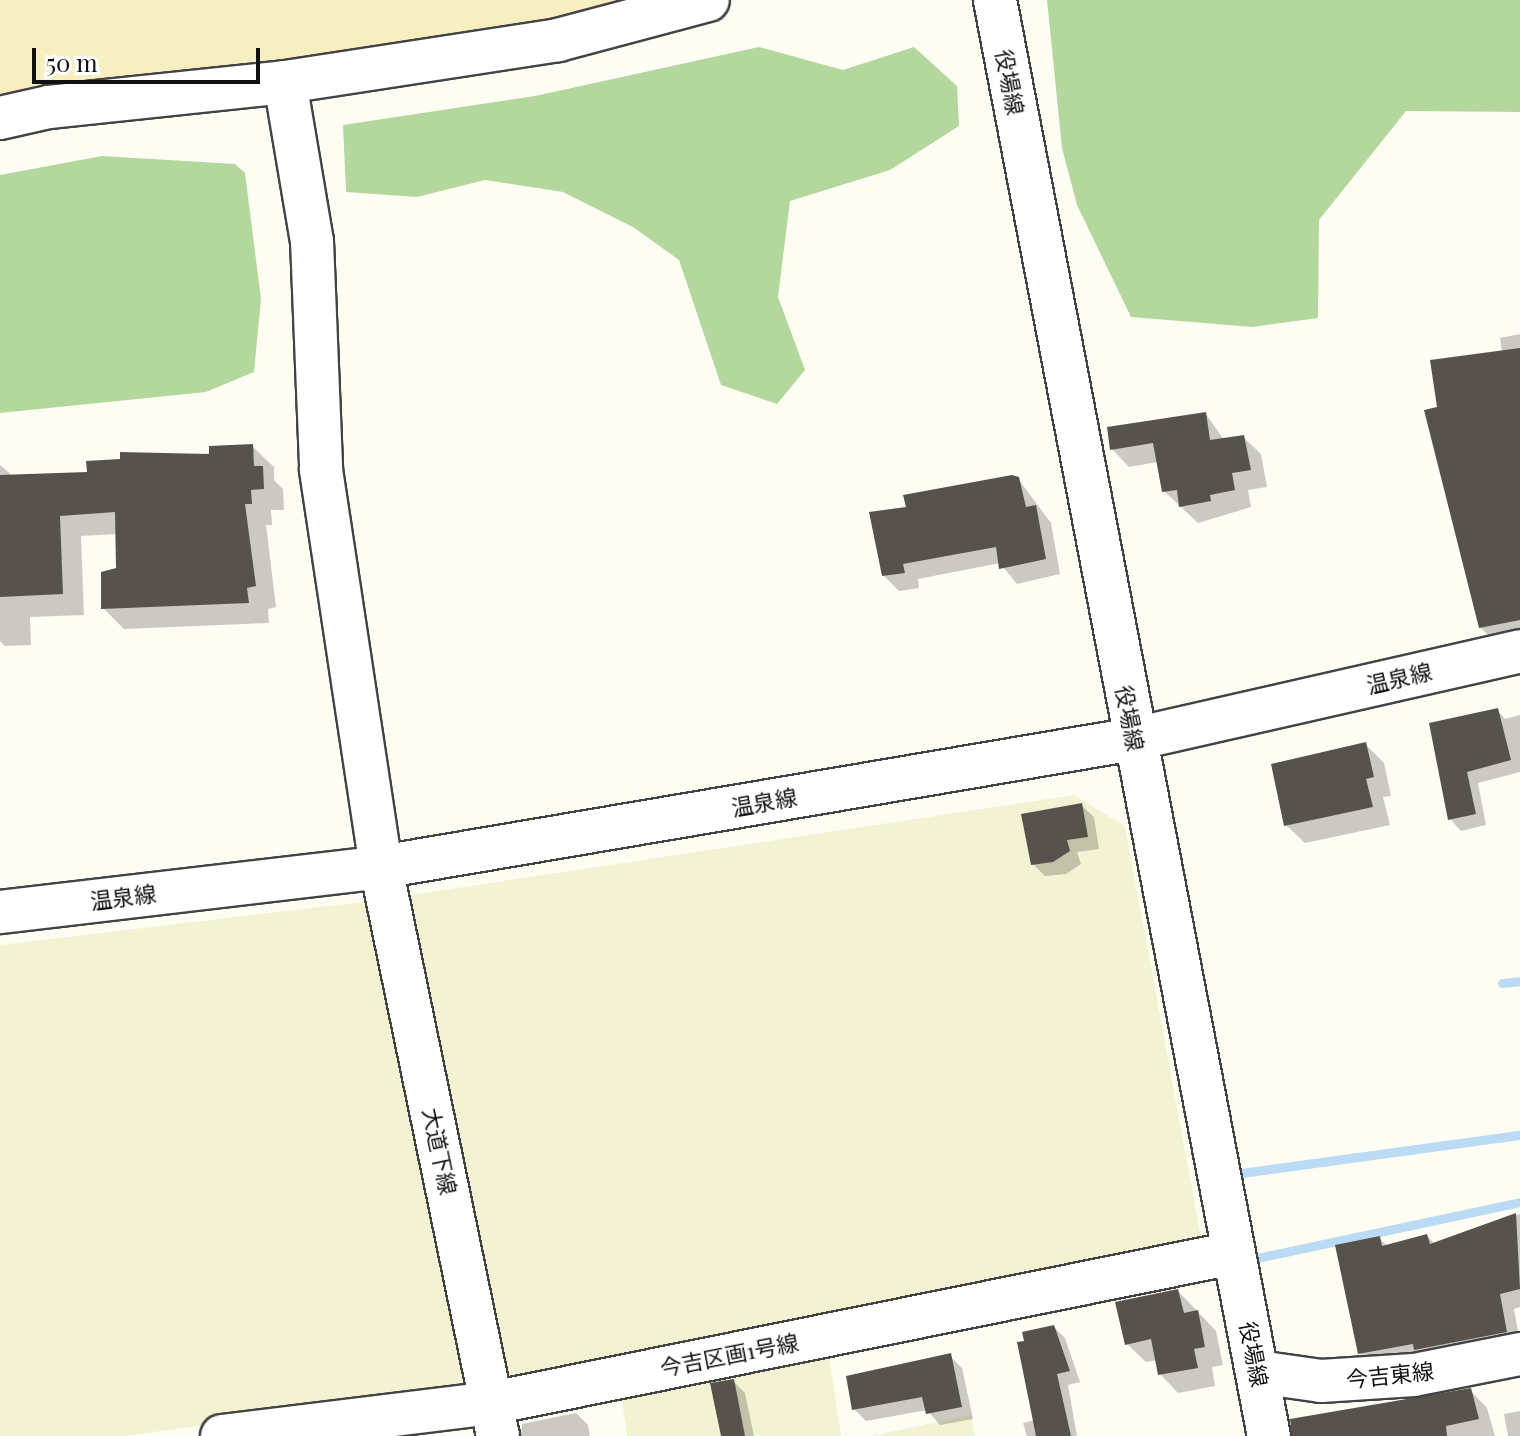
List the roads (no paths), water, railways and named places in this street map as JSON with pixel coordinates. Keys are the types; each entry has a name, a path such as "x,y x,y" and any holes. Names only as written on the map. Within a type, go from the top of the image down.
{"street":[{"path":"0,118 49,107 285,82 558,40 708,0"},
{"name":"役場線","path":"995,0 1269,1436"},
{"name":"大道下線","path":"285,82 312,241 321,470 381,867 495,1420"},
{"name":"温泉線","path":"0,912 381,867 1134,739 1520,651"},
{"name":"今吉区画1号線","path":"222,1436 495,1420 1233,1253"},
{"name":"今吉東線","path":"1258,1372 1321,1381 1414,1375 1520,1354"}],"waterway":[{"path":"1502,983 1520,981"},
{"path":"1234,1174 1520,1135"},
{"path":"1252,1259 1520,1202"}]}
